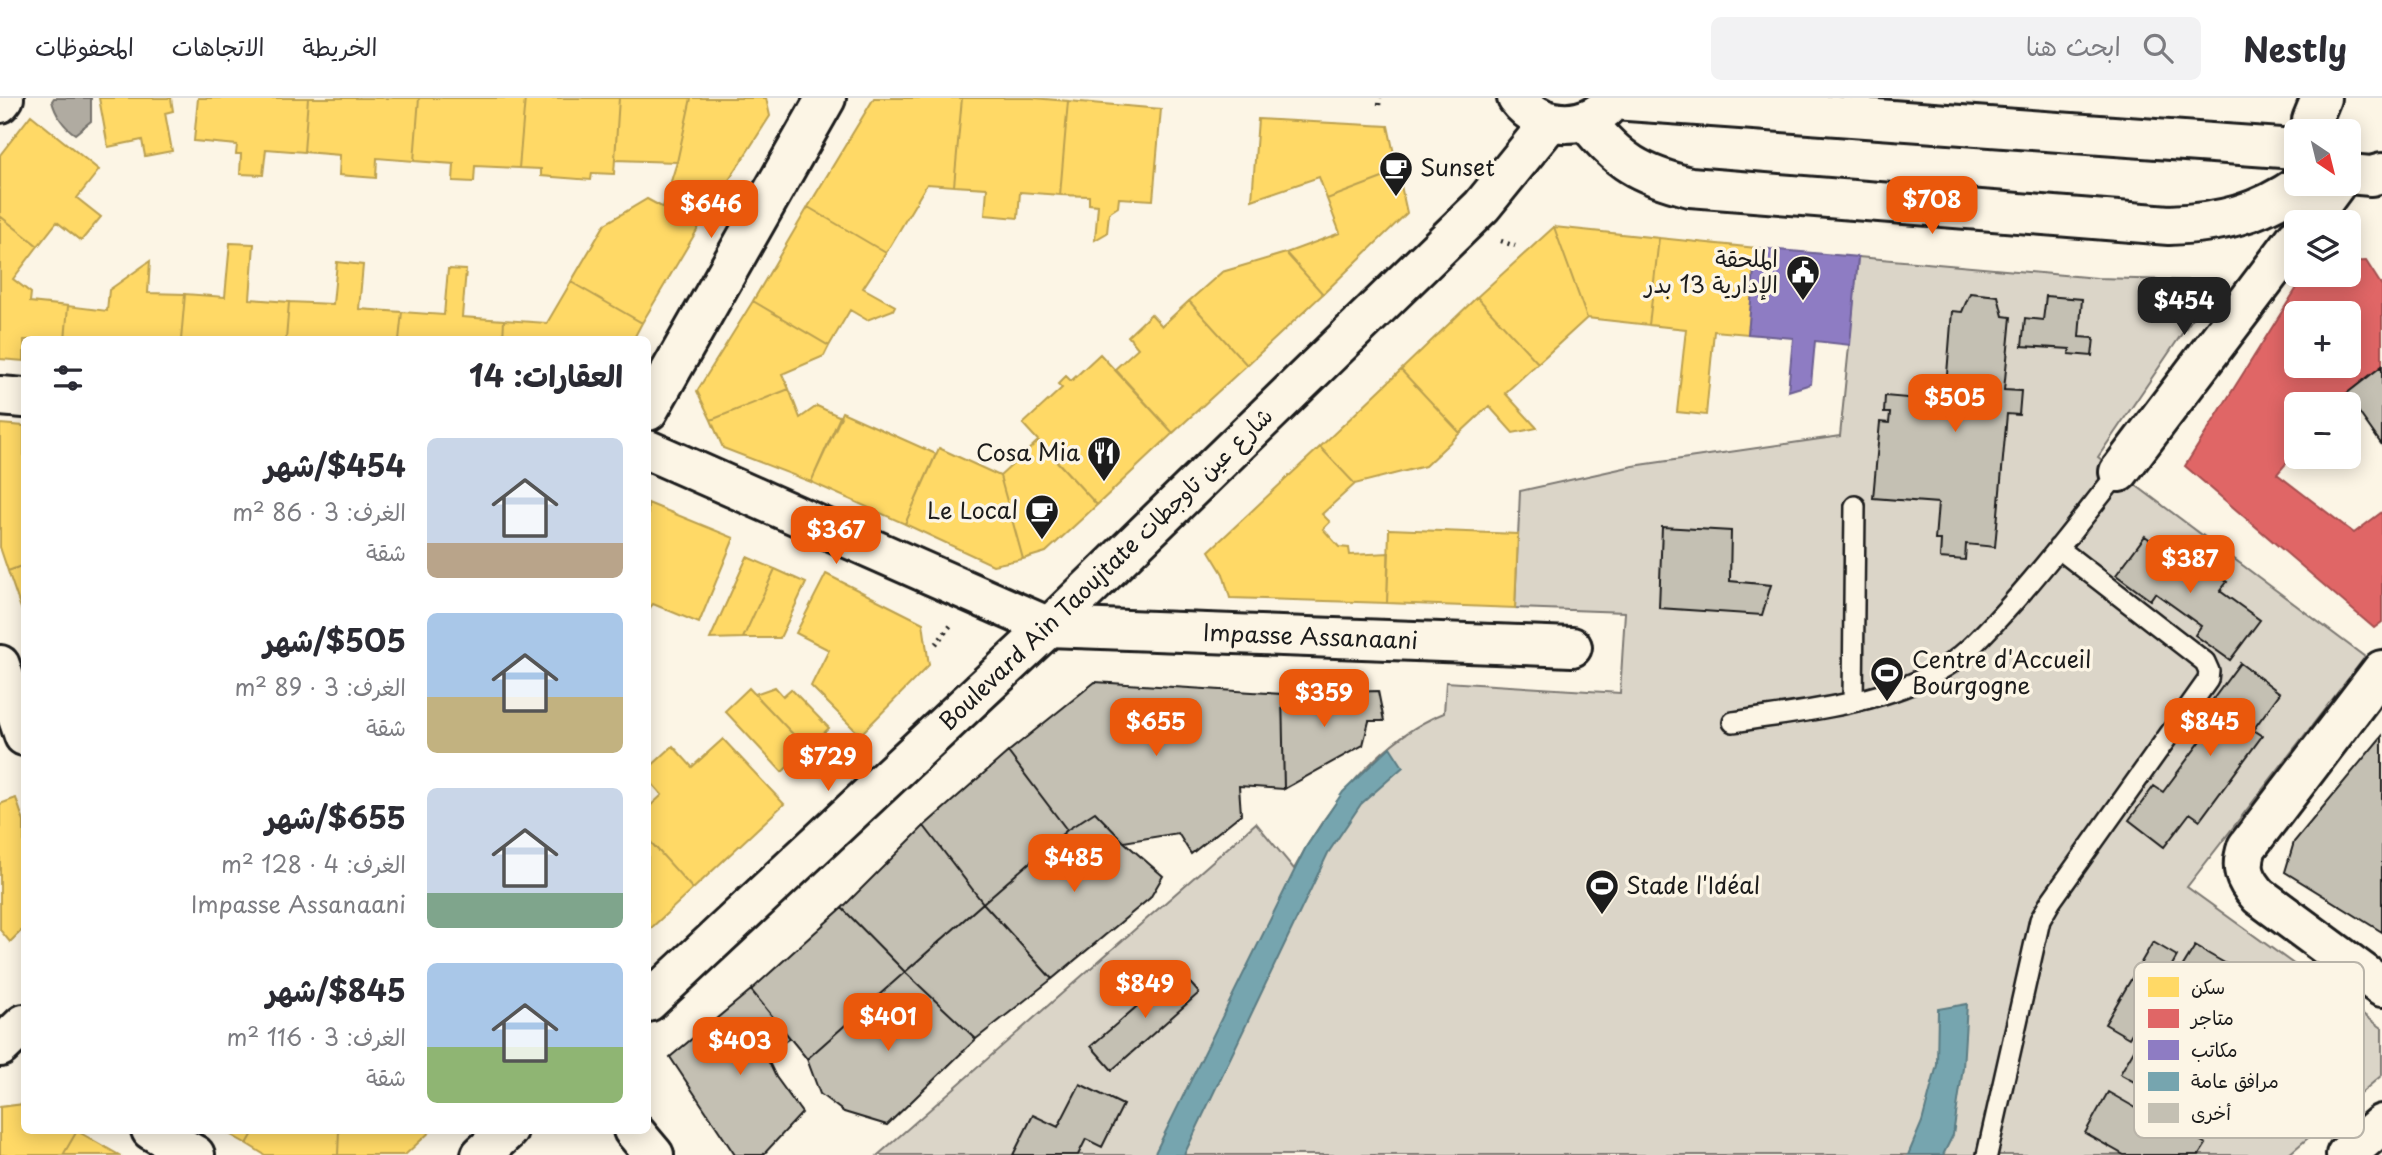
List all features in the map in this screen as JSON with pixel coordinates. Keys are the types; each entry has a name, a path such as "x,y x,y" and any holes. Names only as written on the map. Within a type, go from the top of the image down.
{"street":[{"path":"0,103 4,98"},
{"path":"651,406 826,98"},
{"path":"1517,98 1532,114 1591,110 2284,148"},
{"path":"2312,119 2321,98"},
{"path":"1591,110 1604,144 1622,160 1653,176 1690,187 2169,225 2213,222 2236,217 2262,208 2284,194"},
{"name":"Boulevard Ain Taoujtate شارع عين تاوجطات","path":"651,999 1049,627 1482,206 1591,110"},
{"path":"2324,210 2364,179"},
{"path":"2119,472 2284,254"},
{"path":"0,396 21,398"},
{"path":"651,451 1049,627"},
{"name":"Impasse Assanaani","path":"1049,627 1572,647"},
{"path":"0,665 21,727"},
{"path":"2348,962 2259,896 2243,873 2243,859 2247,847 2382,670"},
{"path":"2364,974 2382,987"},
{"path":"2346,1155 2382,1124"},
{"path":"159,1134 195,1155"},
{"path":"481,1155 504,1134"},
{"path":"636,1134 654,1155"}],"lane":[{"path":"1734,722 1853,702 1910,685 1942,670 1967,651 2012,604 2119,472"},
{"path":"1853,702 1855,506"},
{"path":"1987,1155 2040,920 2208,680 2209,671 2205,662 2058,548"}],"path":[{"path":"1379,105 1380,98"},
{"path":"1500,241 1515,246"},
{"path":"936,644 956,618"}],"shaded area":[{"path":"54,98 91,98 91,121 75,134 58,115 52,101"},
{"name":"Centre d'Accueil Bourgogne","path":"1858,257 2097,278 2213,281 2215,284 2098,457 2365,657 2187,887 2291,962 2134,962 2134,1138 2308,1138 2288,1155 878,1155 1256,823 1294,869 1322,823 1357,778 1398,740 1420,724 1444,713 1446,682 1620,693 1625,612 1515,608 1520,491 1633,466 1840,436"},
{"name":"Centre d'Accueil Bourgogne","path":"2364,1015 2382,1028 2382,1075 2364,1090"}],"building: سكن":[{"path":"99,98 171,98 173,111 165,113 172,151 145,156 142,140 108,147"},
{"path":"198,98 308,98 304,152 266,149 263,175 240,174 241,154 236,154 237,145 194,141"},
{"path":"308,98 419,98 414,161 377,158 376,178 339,175 340,155 304,152"},
{"path":"419,98 525,98 519,168 475,166 474,182 453,181 454,164 414,161"},
{"path":"525,98 619,98 614,174 592,173 591,180 541,176 541,169 519,168"},
{"path":"619,98 691,98 677,162 615,160"},
{"path":"691,98 766,98 770,116 699,227 663,207 677,162"},
{"path":"874,98 962,98 954,186 927,184 886,253 808,207"},
{"path":"962,98 1068,101 1060,195 1020,192 1018,218 985,215 987,188 954,186"},
{"path":"1068,101 1161,109 1153,200 1119,198 1118,207 1109,213 1107,233 1095,240 1098,205 1089,204 1089,196 1060,195"},
{"path":"31,115 99,170 77,198 101,217 81,241 57,222 38,246 0,216 0,155"},
{"path":"1258,119 1388,126 1398,172 1327,199 1319,177 1252,200"},
{"path":"1398,172 1407,213 1323,294 1286,253 1340,233 1327,199"},
{"path":"647,199 699,227 642,323 571,282 605,224"},
{"path":"808,207 886,253 863,288 895,306 893,310 867,320 850,310 829,346 753,301"},
{"path":"0,216 38,246 13,279 31,293 30,302 68,306 65,336 21,336 21,361 0,359"},
{"path":"1554,227 1587,318 1538,363 1477,297"},
{"path":"1554,227 1659,238 1649,325 1587,318"},
{"path":"1659,238 1756,248 1748,334 1714,331 1706,415 1677,412 1686,329 1649,325"},
{"path":"230,243 254,244 250,299 289,302 286,336 181,336 185,294 225,297"},
{"path":"1286,253 1323,294 1247,365 1189,301 1222,272"},
{"path":"150,261 148,293 185,294 181,336 65,336 68,306 107,311 109,290"},
{"path":"337,262 363,265 359,309 402,312 399,336 286,336 289,302 333,304"},
{"path":"448,269 466,270 462,317 504,320 503,336 399,336 402,312 444,315"},
{"path":"571,282 642,323 635,336 503,336 504,320 547,323"},
{"path":"1477,297 1538,363 1505,393 1537,428 1513,433 1489,406 1460,433 1401,370"},
{"path":"753,301 829,346 824,356 782,374 789,389 711,420 697,391"},
{"path":"1189,301 1247,365 1173,433 1115,369 1138,348 1128,336 1151,314 1162,326"},
{"path":"1100,354 1173,433 1097,505 1023,424 1062,388 1058,384 1066,376 1071,381"},
{"path":"1401,370 1460,433 1425,466 1355,484 1320,447"},
{"path":"789,389 800,418 817,406 841,417 811,482 723,448 711,420"},
{"path":"842,412 936,454 905,524 811,482"},
{"path":"0,424 21,426 21,566 8,571 0,547"},
{"path":"1038,441 1097,505 1046,552 1023,559 1000,476"},
{"path":"1320,447 1355,484 1322,514 1330,522 1323,529 1339,547 1349,548 1350,555 1389,553 1387,603 1230,598 1223,574 1209,551"},
{"path":"939,448 1000,476 1023,559 993,565 905,524"},
{"path":"651,504 734,538 699,623 653,604 651,606"},
{"path":"1389,529 1518,534 1515,608 1387,603"},
{"path":"747,557 775,569 743,638 710,639"},
{"path":"21,566 21,608 8,571"},
{"path":"775,569 806,583 780,638 743,638"},
{"path":"826,574 923,623 929,665 860,735 811,686 829,650 796,633"},
{"path":"775,687 783,696 791,689 829,728 807,749 755,694"},
{"path":"749,688 807,749 782,772 725,711"},
{"path":"723,739 784,804 693,889 651,842 651,805 662,795 651,782 651,766 673,746 692,767"},
{"path":"16,798 21,813 21,931 10,942 0,930 0,804"},
{"path":"651,842 693,889 651,928"},
{"path":"21,1104 21,1134 75,1134 63,1155 0,1155 0,1107"},
{"path":"75,1134 82,1134 119,1155 63,1155"},
{"path":"229,1134 253,1134 247,1144"},
{"path":"253,1134 339,1134 338,1155 265,1155 247,1144"},
{"path":"339,1134 428,1134 405,1155 338,1155"}],"building: متاجر":[{"path":"2361,261 2366,261 2382,286 2382,366 2349,392 2284,392 2284,466 2277,474 2354,533 2382,512 2382,622 2374,628 2185,466 2284,308 2284,378 2361,378 2361,301 2289,301 2297,287 2361,287"}],"building: مكاتب":[{"path":"1756,248 1858,257 1850,345 1815,341 1811,384 1788,391 1793,338 1748,334"}],"building: مرافق عامة":[{"path":"1390,747 1403,767 1361,804 1328,853 1184,1155 1154,1155 1306,847 1343,792"},
{"path":"1967,1004 1963,1068 1953,1135 1943,1155 1908,1155 1922,1122 1937,1065 1938,1009"}],"building: أخرى":[{"path":"1970,293 1998,296 2003,316 2011,317 2004,390 2021,391 2019,415 2007,414 1995,547 1966,544 1965,560 1940,558 1941,540 1935,540 1938,503 1873,498 1880,422 1889,423 1890,413 1884,413 1885,396 1952,402 1953,388 1946,387 1952,311 1962,312"},
{"path":"2046,296 2082,299 2079,337 2094,338 2092,356 2069,354 2070,349 2022,346 2025,318 2043,320"},
{"path":"2382,366 2382,445 2361,415 2361,392 2349,392"},
{"path":"1662,527 1731,531 1730,581 1771,585 1762,615 1659,608"},
{"path":"2145,536 2185,565 2192,556 2227,582 2220,591 2260,620 2230,660 2195,635 2201,626 2155,593 2150,600 2116,575"},
{"path":"2240,663 2280,693 2253,730 2262,736 2200,820 2190,813 2164,847 2129,820 2154,786 2163,792 2223,711 2211,702"},
{"path":"1095,682 1282,694 1284,789 1239,786 1241,814 1191,854 1178,833 1124,842 1095,812 1067,830 1008,752"},
{"path":"1378,691 1384,721 1369,721 1363,745 1284,789 1282,694"},
{"path":"2382,736 2382,932 2285,872 2294,842"},
{"path":"1008,752 1067,830 983,903 924,826"},
{"path":"1095,812 1163,876 1150,898 1052,979 983,903 1067,830"},
{"path":"924,826 983,903 905,972 842,908"},
{"path":"983,903 1052,979 976,1039 905,972"},
{"path":"842,908 905,972 807,1059 751,990"},
{"path":"2153,942 2177,956 2174,962 2141,962"},
{"path":"2195,946 2223,962 2185,962"},
{"path":"1179,970 1199,993 1112,1070 1091,1046"},
{"path":"905,972 976,1039 887,1125 844,1112 820,1094 807,1059"},
{"path":"2134,974 2134,1030 2129,1038 2105,1024"},
{"path":"751,990 790,1038 765,1054 776,1077 802,1113 763,1155 735,1155 670,1057"},
{"path":"2134,1050 2134,1082 2120,1074"},
{"path":"1080,1084 1123,1105 1102,1147 1086,1139 1078,1155 1013,1155 1033,1115 1058,1127"},
{"path":"2108,1092 2134,1107 2134,1138 2196,1138 2206,1144 2199,1155 2124,1155 2085,1133"}],"place":[{"name":"Sunset","path":"1396,198"},
{"name":"الملحقة الإدارية 13 بدر","path":"1803,302"},
{"name":"Cosa Mia","path":"1104,483"},
{"name":"Le Local","path":"1042,541"},
{"name":"Centre d'Accueil Bourgogne","path":"1887,703"},
{"name":"Stade l'Idéal","path":"1602,916"}]}
